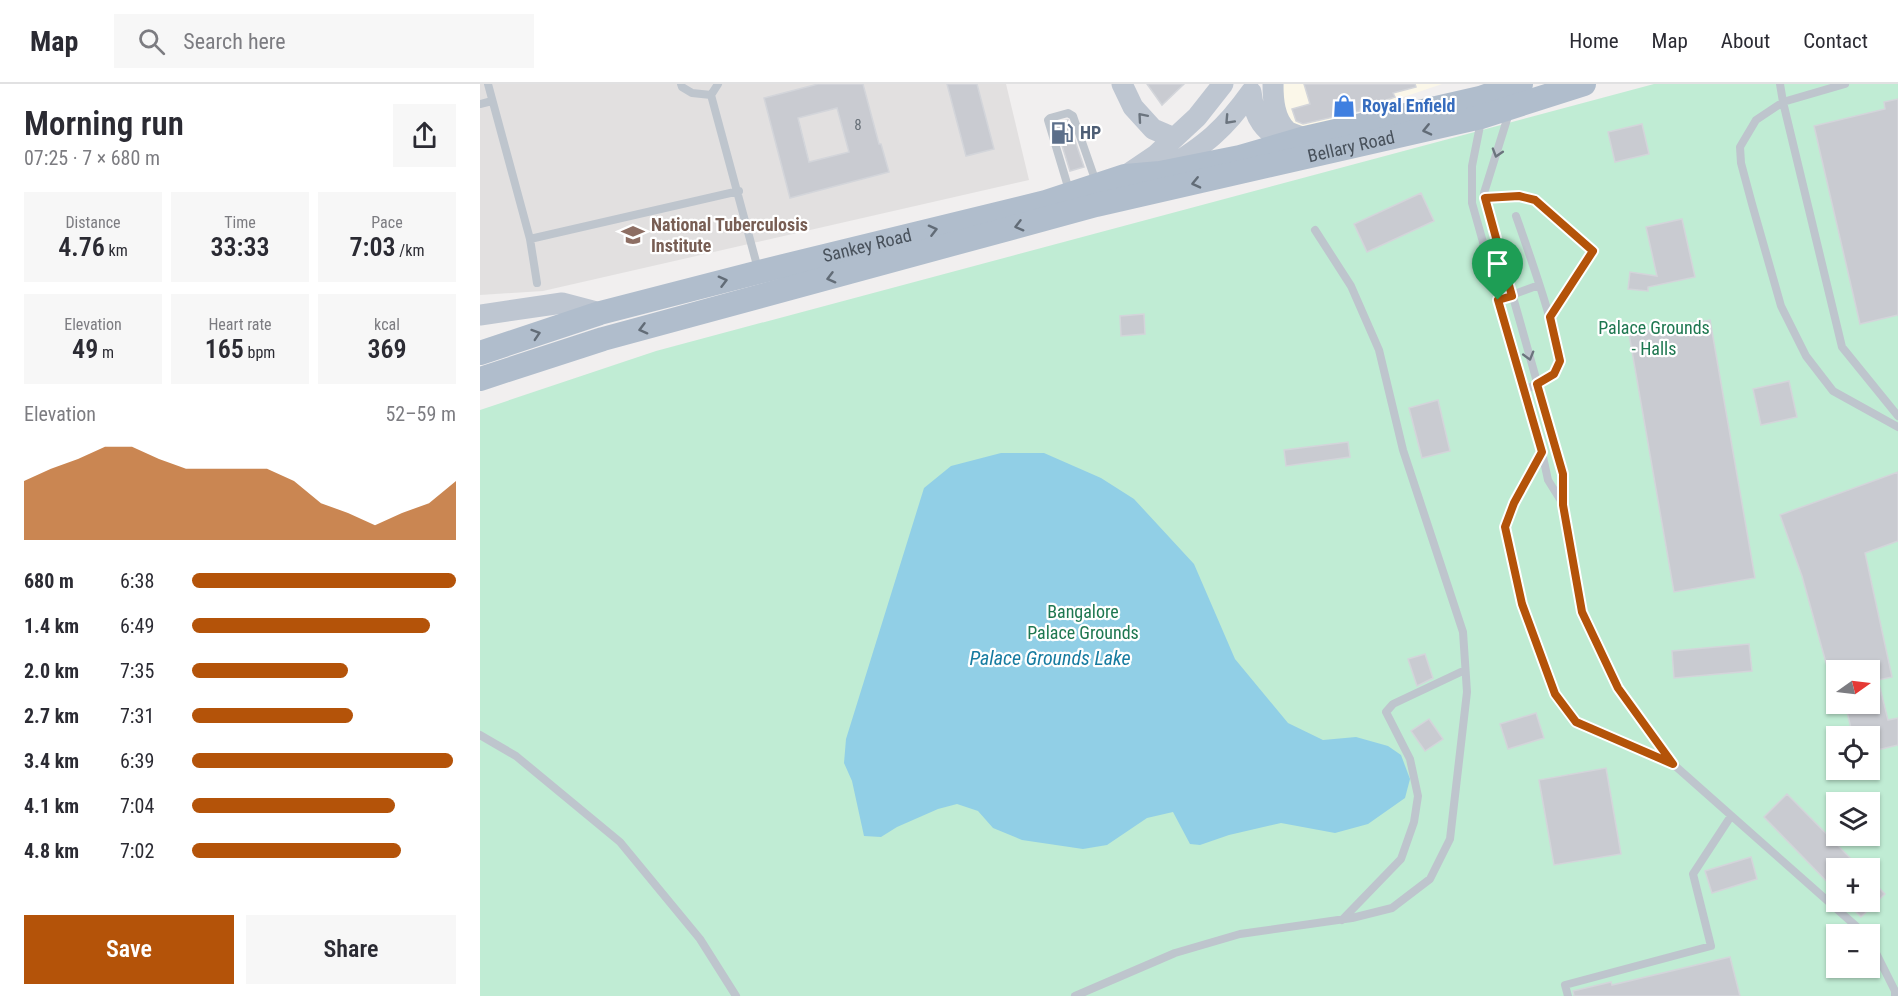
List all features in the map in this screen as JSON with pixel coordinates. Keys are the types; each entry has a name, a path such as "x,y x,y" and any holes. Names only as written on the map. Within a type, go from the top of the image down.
{"main road":[{"path":"1122,84 1133,107 1153,129 1174,138"},
{"name":"Sankey Road","path":"480,379 603,339 1103,197 1125,176 1156,155 1197,117 1223,84"},
{"path":"1273,84 1272,101 1278,118 1296,141"},
{"name":"Bellary Road","path":"1125,176 1161,173 1240,157 1296,141 1480,98 1521,84"},
{"name":"Bellary Road","path":"1103,197 1481,117 1584,84"},
{"path":"1103,197 1161,173 1204,145 1232,118 1251,92 1252,102 1270,135 1296,141"},
{"name":"Sankey Road","path":"480,353 600,313 1046,202 1070,194 1103,197"},
{"path":"480,315 562,303 600,313"}],"lane":[{"path":"488,84 530,239 537,283"},
{"path":"681,84 692,93 711,95"},
{"path":"718,84 711,95 739,191 759,272"},
{"path":"1780,84 1842,347 1898,416"},
{"path":"1845,84 1783,102 1756,120 1740,147 1742,164 1781,306 1806,356 1833,391 1898,427"},
{"path":"480,104 492,100"},
{"path":"1510,108 1484,193 1563,474 1563,505 1582,612 1618,688 1673,764 1854,924"},
{"path":"1070,194 1048,120 1068,113 1073,116 1103,197"},
{"path":"1481,117 1472,166 1472,203 1548,480 1563,505"},
{"path":"530,239 739,191"},
{"path":"1485,198 1519,196 1535,200 1593,251 1550,317"},
{"path":"1516,216 1550,317 1560,361 1554,374 1524,390"},
{"path":"1075,996 1175,953 1240,934 1342,920 1392,908 1430,879 1450,839 1467,692 1463,632 1403,450 1379,350 1351,286 1316,230"},
{"path":"1498,300 1539,285"},
{"path":"1542,452 1514,503 1505,527 1522,604 1555,694 1576,722 1673,764"},
{"path":"1342,920 1401,859 1414,822 1418,796 1410,759 1386,712 1393,705 1466,670"},
{"path":"480,735 516,756 620,842 700,939 736,996"},
{"path":"1568,996 1565,985 1711,946 1693,874 1731,816"},
{"path":"1880,961 1895,991 1895,996"}],"shaded area":[{"name":"National Tuberculosis Institute","path":"480,84 1006,84 1029,180 543,291 480,295"},
{"path":"1284,84 1442,84 1321,125 1293,131 1281,96"}],"green space":[{"name":"Bangalore Palace Grounds","path":"1654,84 1898,84 1898,996 480,996 480,410 656,351"}],"water":[{"name":"Palace Grounds Lake","path":"1001,453 1044,453 1101,478 1134,499 1194,564 1235,659 1288,723 1323,740 1356,737 1388,746 1401,755 1410,779 1405,798 1368,824 1335,833 1281,823 1229,835 1200,845 1190,844 1173,812 1147,818 1107,845 1083,849 1022,840 993,828 978,811 957,804 938,809 897,827 881,837 864,836 852,781 844,763 846,739 924,488 951,466"}],"building":[{"path":"818,84 863,84 889,172 790,198 764,98","holes":["837,108 849,152 809,162 798,118"]},
{"path":"947,84 977,84 994,149 966,156"},
{"path":"1147,84 1184,84 1162,105"},
{"path":"1304,84 1415,84 1416,87 1393,93 1395,97 1360,109 1360,111 1303,124 1296,121 1292,109 1310,104"},
{"path":"1898,99 1898,315 1860,324 1814,126 1885,109 1884,102"},
{"path":"1068,120 1084,167 1070,171 1055,123"},
{"path":"1642,124 1649,154 1615,162 1608,132"},
{"path":"1421,193 1434,221 1367,252 1354,224"},
{"path":"1682,219 1695,277 1648,287 1648,291 1628,289 1630,272 1657,276 1646,227"},
{"path":"1144,314 1145,334 1121,336 1120,316"},
{"path":"1710,320 1755,578 1674,592 1629,334"},
{"path":"1789,381 1797,417 1761,425 1753,389"},
{"path":"1438,400 1450,451 1422,458 1409,408"},
{"path":"1348,442 1350,457 1286,466 1284,450"},
{"path":"1898,472 1898,541 1865,553 1892,677 1880,680 1880,660 1826,660 1826,663 1802,576 1780,515"},
{"path":"1749,644 1752,671 1674,678 1672,651"},
{"path":"1425,654 1433,678 1417,686 1408,659"},
{"path":"1880,688 1888,720 1898,718 1898,745 1880,749 1880,726 1850,726 1848,714 1880,714"},
{"path":"1536,713 1544,738 1508,749 1500,724"},
{"path":"1429,719 1443,739 1425,751 1411,731"},
{"path":"1606,768 1621,854 1554,865 1539,780"},
{"path":"1787,794 1826,834 1826,846 1838,846 1850,858 1826,858 1826,881 1764,817"},
{"path":"1751,857 1757,879 1712,893 1705,871"},
{"path":"1880,889 1885,894 1880,899"},
{"path":"1856,912 1866,912 1861,917"},
{"path":"1730,957 1740,996 1574,996 1573,991 1611,982 1612,985"}],"place":[{"name":"Royal Enfield","path":"1344,106"},
{"name":"HP","path":"1062,133"},
{"name":"National Tuberculosis Institute","path":"633,235"}],"route":[{"path":"1528,197 1535,200 1593,251 1550,317 1560,361 1554,374 1537,384 1563,474 1563,505 1582,612 1618,688 1673,764 1576,722 1555,694 1522,604 1505,527 1514,503 1542,452 1498,300 1512,296 1485,198 1528,197"}],"park label":[{"name":"Palace Grounds - Halls","path":"1654,338"}]}
